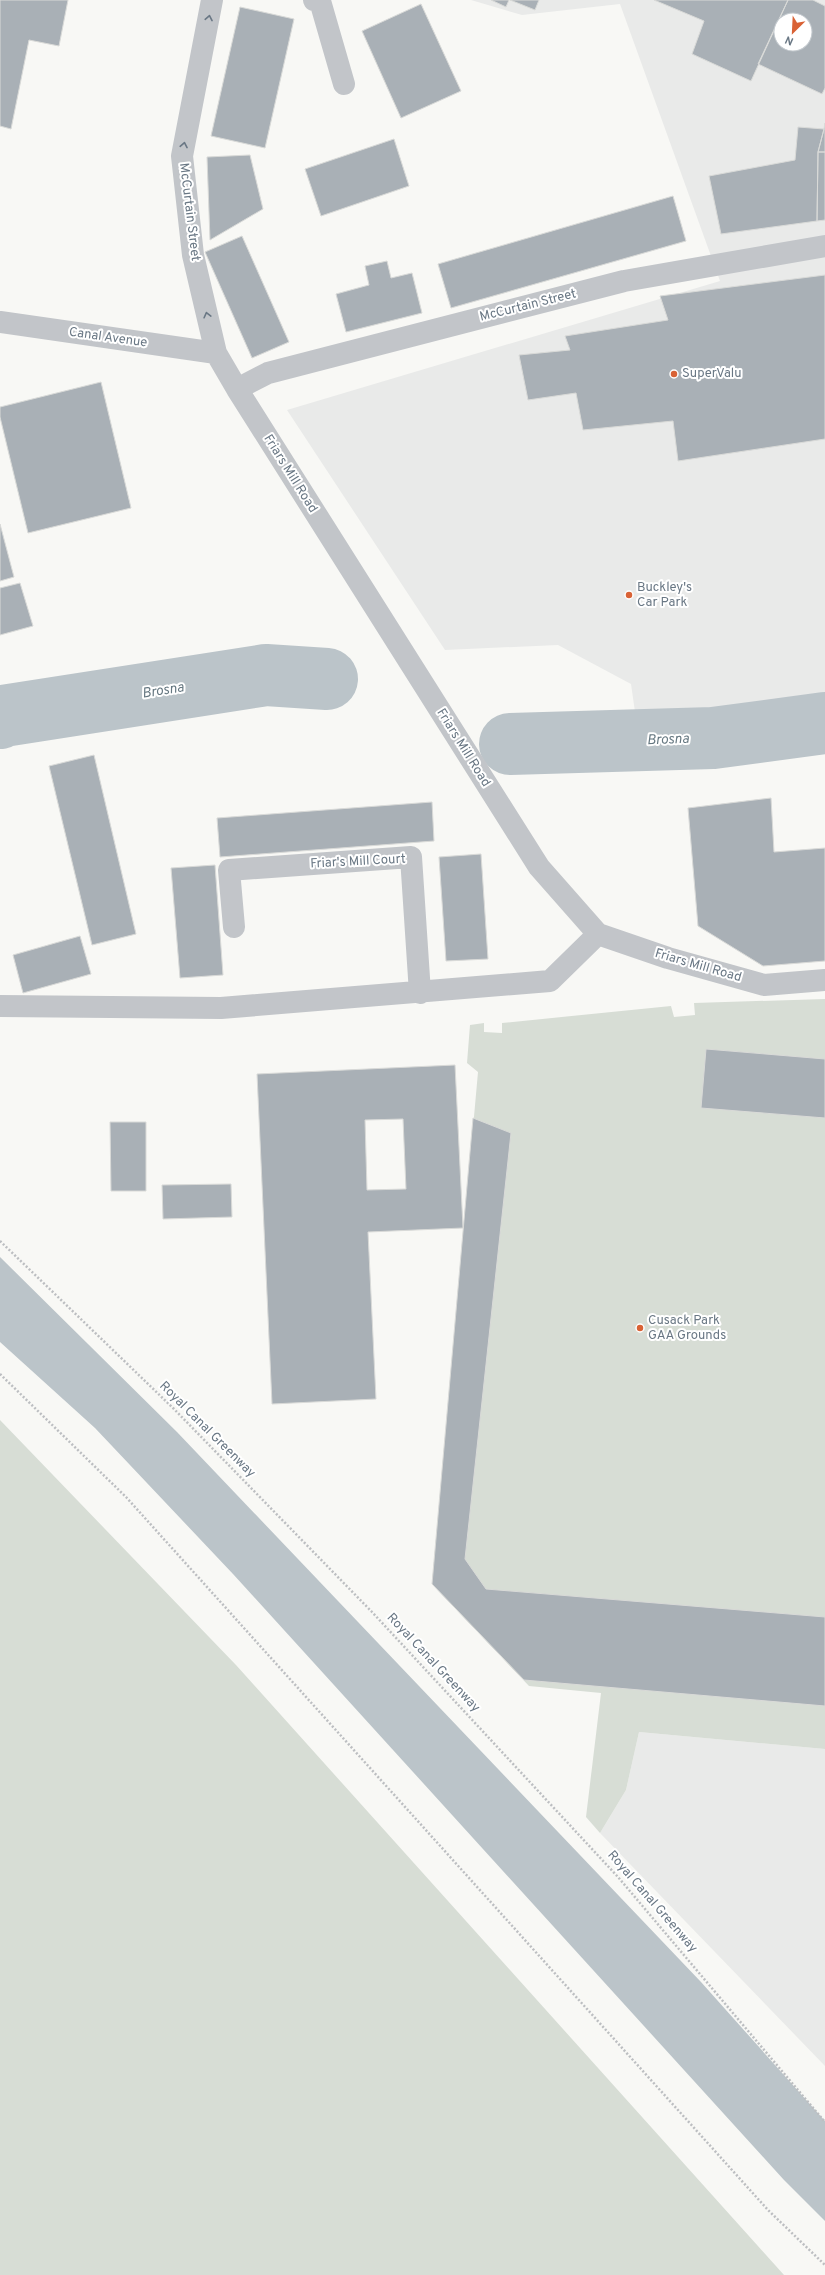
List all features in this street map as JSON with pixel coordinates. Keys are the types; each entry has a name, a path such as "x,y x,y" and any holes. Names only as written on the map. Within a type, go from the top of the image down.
{"street":[{"name":"McCurtain Street","path":"212,0 182,156 193,255 216,353"},
{"path":"314,0 320,1 344,84"},
{"name":"McCurtain Street","path":"237,389 268,373 624,281 825,246"},
{"name":"Canal Avenue","path":"0,322 216,353"},
{"name":"Friars Mill Road","path":"216,353 373,606 539,867 598,934 668,958 764,985 825,980"},
{"name":"Friar's Mill Court","path":"234,927 229,870 411,856 420,993"},
{"path":"0,1006 220,1008 420,993 550,981 598,934"}],"path":[{"name":"Royal Canal Greenway","path":"0,1241 174,1409 383,1624 618,1877 825,2122"},
{"path":"0,1374 126,1497 768,2210 825,2265"}],"shaded area":[{"path":"471,0 825,0 825,710 638,733 631,684 558,645 445,650 287,410 720,281 620,4 522,15"},
{"name":"Cusack Park GAA Grounds","path":"825,999 825,1749 639,1732 626,1790 600,1833 586,1817 601,1693 529,1686 432,1584 478,1072 467,1063 470,1025 484,1023 484,1032 502,1033 502,1023 671,1006 674,1017 695,1015 694,1003"},
{"path":"0,1257 177,1432 701,1982 825,2121 825,2221 784,2180 233,1574 95,1428 0,1342"},
{"path":"0,1420 236,1665 784,2275 0,2275"},
{"path":"639,1732 825,1749 825,2066 600,1833 626,1790"}],"building":[{"path":"0,0 68,0 59,46 29,40 11,129 0,126"},
{"path":"491,0 509,0 506,7"},
{"path":"510,0 539,0 535,10"},
{"path":"654,0 788,0 783,12 773,12 773,33 751,81 692,54 704,21"},
{"path":"788,0 813,0 825,6 825,88 822,94 758,64 773,32 773,52 813,52 813,12 782,12"},
{"path":"421,4 461,91 401,118 362,31"},
{"path":"240,7 294,19 265,148 211,136"},
{"path":"825,123 825,152 818,152 824,129"},
{"path":"798,127 824,129 818,152 817,221 721,234 709,176 795,160"},
{"path":"394,139 409,186 321,216 305,169"},
{"path":"818,152 825,152 825,220 817,221"},
{"path":"250,155 263,209 210,240 207,157"},
{"path":"673,196 686,241 451,308 438,264"},
{"path":"242,236 289,342 252,358 205,252"},
{"path":"387,261 391,278 412,273 422,313 346,332 336,294 369,285 365,266"},
{"name":"SuperValu","path":"825,275 825,439 678,461 673,421 583,430 576,393 528,400 519,355 570,350 565,336 668,320 660,296"},
{"path":"101,382 131,508 28,533 0,417 0,407"},
{"path":"0,524 14,577 0,581"},
{"path":"20,583 33,626 0,635 0,588"},
{"path":"94,755 136,934 92,945 49,766"},
{"path":"771,798 774,852 825,848 825,961 763,966 698,926 688,808"},
{"path":"432,802 434,841 220,857 217,818"},
{"path":"481,854 488,959 446,961 439,857"},
{"path":"215,865 223,975 180,978 171,868"},
{"path":"80,936 91,974 23,993 13,955"},
{"path":"706,1049 825,1059 825,1118 701,1108"},
{"path":"455,1065 463,1228 368,1232 376,1399 272,1404 257,1074","holes":["403,1119 406,1189 367,1190 365,1120"]},
{"path":"473,1118 511,1133 465,1559 486,1589 825,1617 825,1706 524,1680 432,1584"},
{"path":"110,1122 146,1122 146,1191 111,1191"},
{"path":"231,1184 232,1217 163,1219 162,1185"}],"waterway":[{"name":"Brosna","path":"0,718 3,716 266,675 327,679"},
{"name":"Brosna","path":"510,744 713,738 825,723"}],"place":[{"name":"SuperValu","path":"674,374"},
{"name":"Buckley's Car Park","path":"629,595"},
{"name":"Cusack Park GAA Grounds","path":"640,1328"}]}
